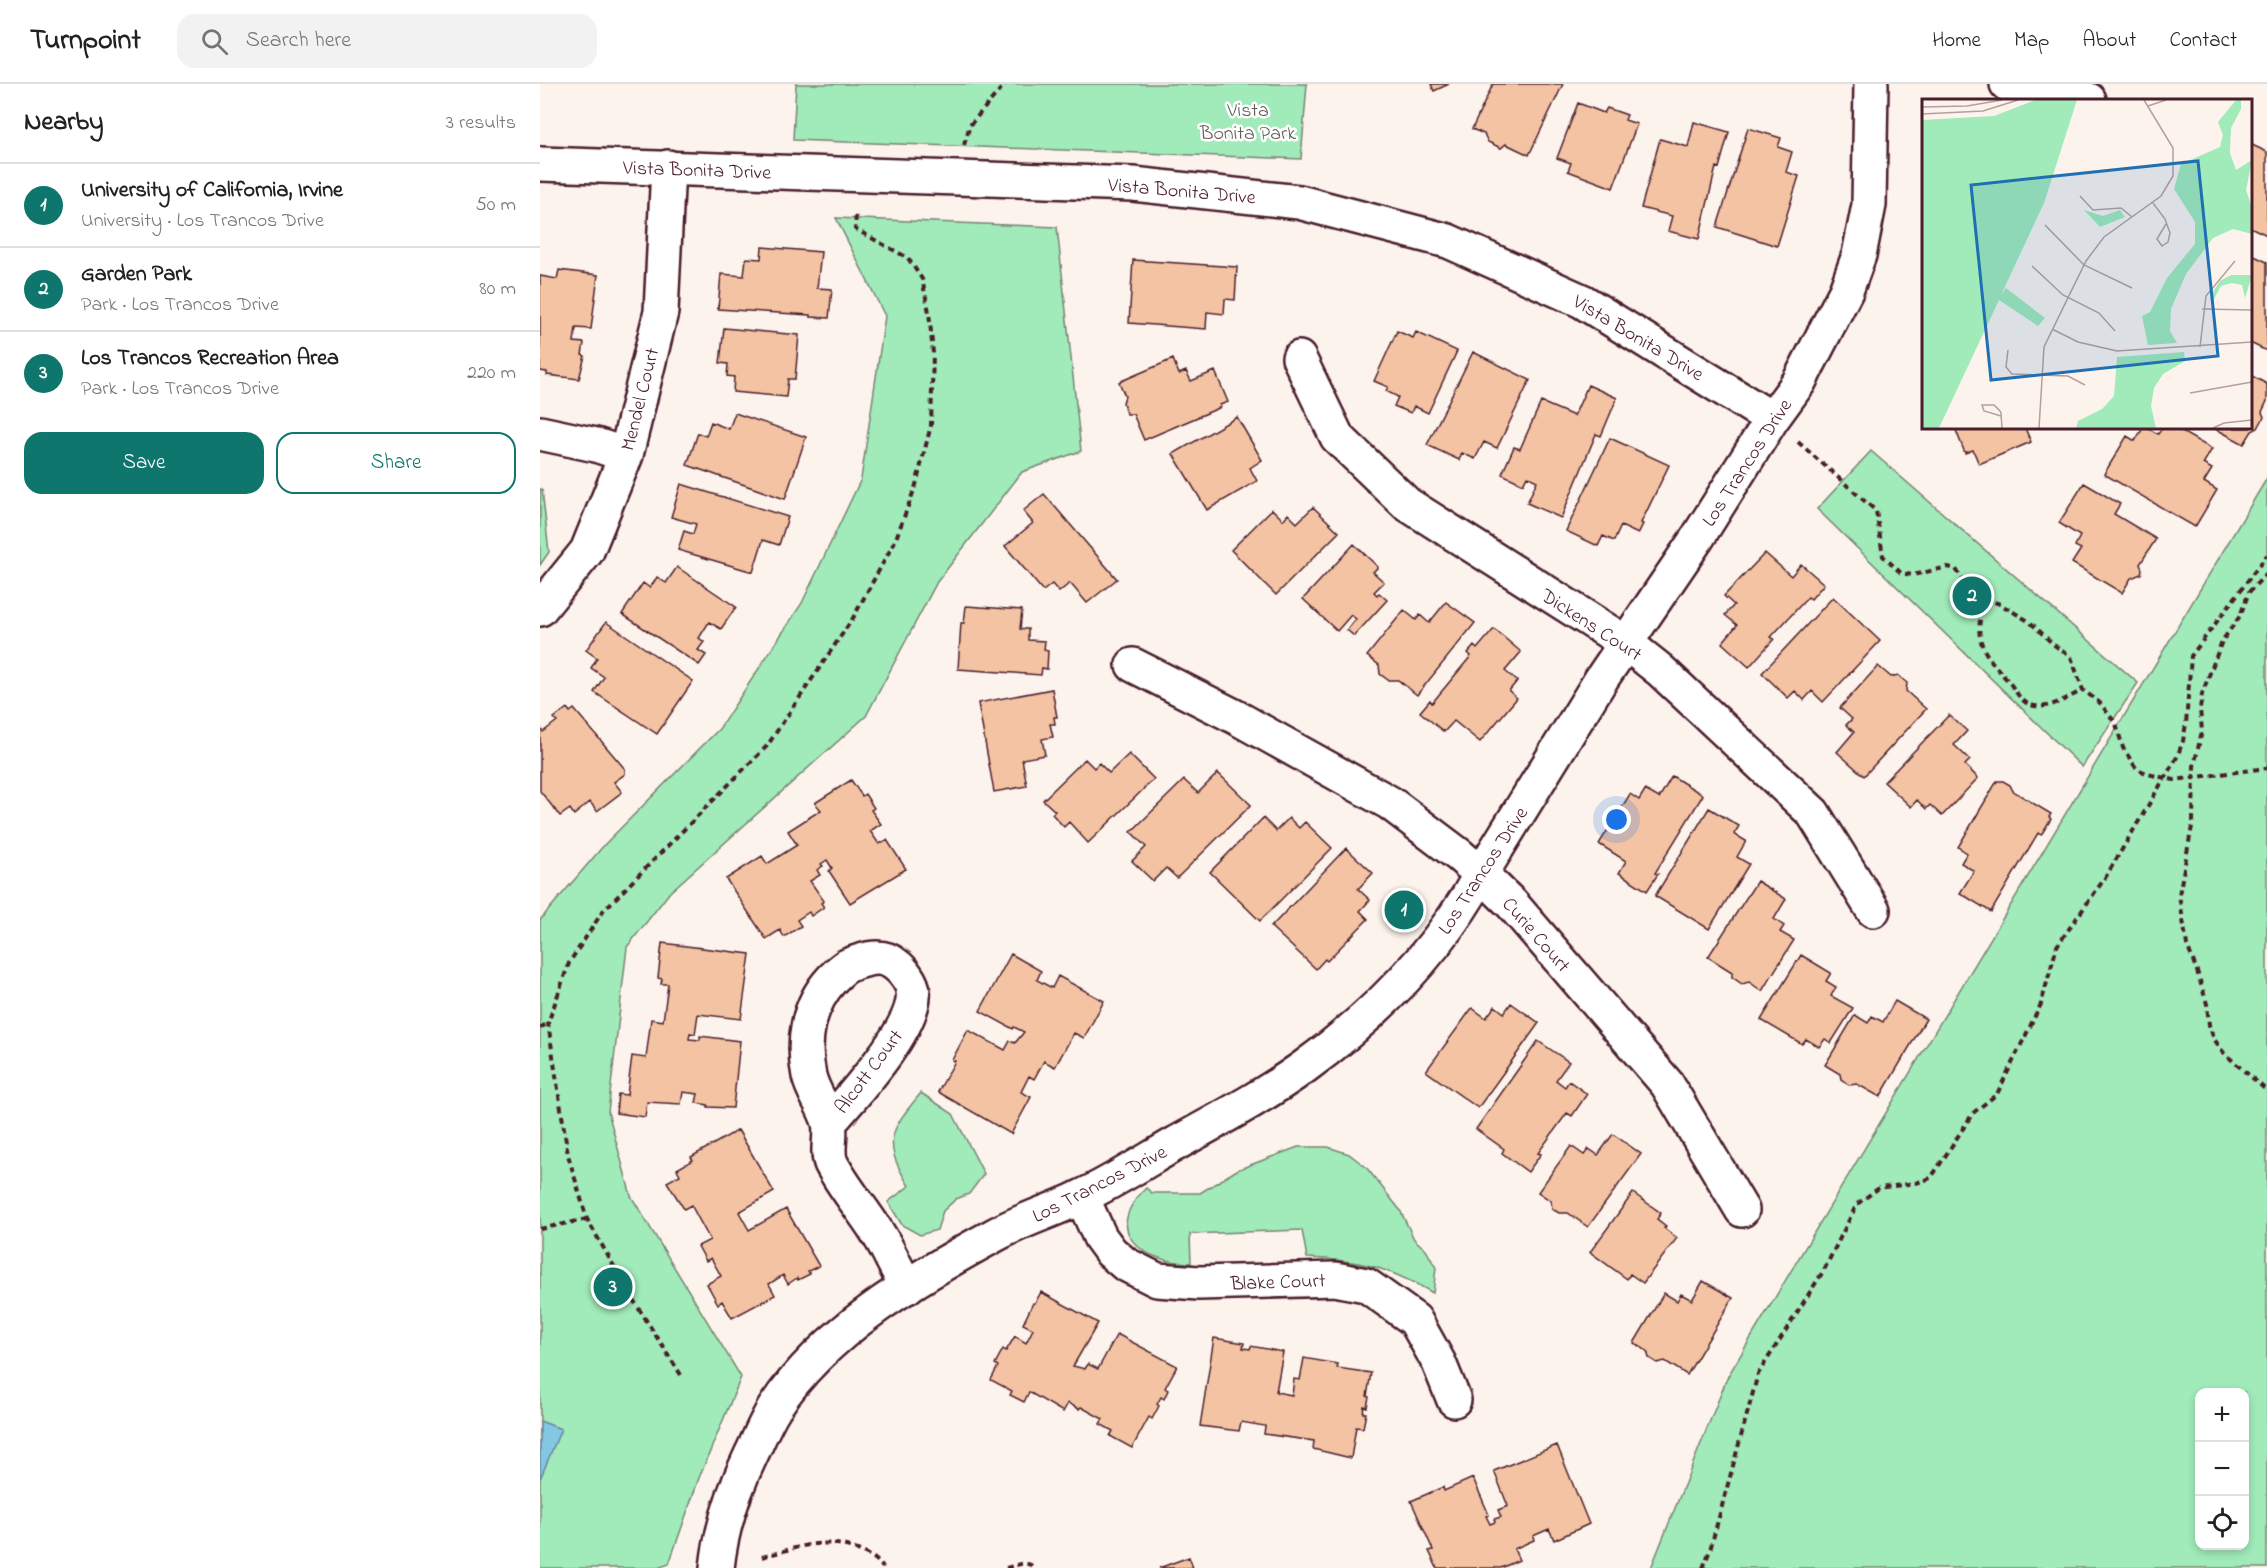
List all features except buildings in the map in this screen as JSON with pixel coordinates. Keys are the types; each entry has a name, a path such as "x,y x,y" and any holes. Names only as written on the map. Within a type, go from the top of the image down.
{"street":[{"name":"Los Trancos Drive","path":"717,1568 723,1535 740,1477 775,1408 806,1367 843,1332 907,1287 994,1235 1082,1197 1216,1121 1303,1068 1363,1021 1422,959 1462,908 1480,874 1626,643 1698,537 1772,419 1799,382 1846,291 1859,255 1869,205 1871,84"},
{"path":"2007,84 2033,86 2087,99"},
{"name":"Vista Bonita Drive","path":"540,164 1133,184 1299,202 1448,241 1582,301 1772,419"},
{"name":"Mendel Court","path":"540,609 587,551 626,454 661,312 668,167"},
{"name":"Dickens Court","path":"1299,358 1337,437 1407,504 1626,643 1660,670 1813,813 1873,910"},
{"path":"540,433 626,454"},
{"name":"Curie Court","path":"1133,665 1234,716 1390,803 1459,855 1512,904 1667,1084 1742,1210"},
{"name":"Alcott Court","path":"829,1123 859,1089 892,1044 909,1014 913,992 908,979 897,965 879,957 859,961 843,968 825,987 814,1005 808,1027 806,1049 810,1079 829,1123 830,1161 888,1251 907,1287"},
{"name":"Blake Court","path":"1082,1197 1100,1237 1110,1252 1125,1264 1156,1280 1199,1283 1335,1279 1366,1285 1415,1320 1439,1363 1454,1400"}],"path":[{"path":"961,153 970,125 1005,84"},
{"path":"681,1375 632,1299 587,1219 568,1155 548,1023 569,963 603,910 767,746 859,609 895,541 916,485 931,425 933,353 929,312 922,279 908,258 855,229 856,213"},
{"path":"1772,419 1876,511 1883,556 1890,565 1901,573 1914,575 1948,567 1956,569 1967,587 2030,622 2071,657 2083,690 2100,703 2116,724 2123,748 2136,768 2174,780 2267,768"},
{"path":"1703,1568 1710,1550 1758,1374 1824,1270 1857,1204 1879,1188 1916,1183 1931,1178 1972,1113 1997,1094 2041,1004 2057,946 2105,878 2177,757 2183,741 2191,656 2267,555"},
{"path":"2267,573 2250,592 2240,616 2222,641 2202,694 2200,709 2202,730 2194,766 2191,838 2179,895 2187,945 2198,971 2214,1039 2224,1053 2267,1090"},
{"path":"1985,599 1977,628 1980,640 1997,670 2026,704 2051,705 2083,690"},
{"path":"540,1028 548,1023"},
{"path":"540,1229 587,1219"},
{"path":"762,1557 807,1545 830,1542 847,1545 872,1557 882,1568"},
{"path":"1006,1568 1020,1564 1029,1564 1035,1568"}],"green space":[{"name":"Vista Bonita Park","path":"796,84 1307,84 1301,159 793,140"},
{"path":"836,218 1057,227 1081,451 1022,472 937,582 866,716 670,892 627,947 608,1112 631,1196 741,1377 699,1478 669,1564 658,1568 540,1568 540,920 605,844 719,729 802,603 861,479 885,316"},
{"path":"1871,451 2138,683 2082,767 1817,509"},
{"path":"2267,478 2267,1568 1651,1568 1728,1376"},
{"path":"540,489 542,489 549,552 540,565"},
{"path":"921,1093 953,1114 984,1174 969,1194 956,1199 943,1211 937,1230 920,1235 902,1225 888,1202 909,1186 895,1158 892,1147 893,1137 902,1117"},
{"path":"1298,1147 1328,1147 1349,1154 1366,1167 1400,1210 1414,1239 1426,1250 1436,1268 1433,1293 1373,1266 1307,1258 1302,1230 1190,1234 1191,1263 1173,1262 1144,1251 1133,1242 1127,1231 1127,1218 1133,1204 1146,1188 1152,1193 1200,1193 1237,1170"}],"water":[{"path":"540,1421 561,1429 540,1479"}],"place":[{"name":"Garden Park","path":"1972,596"},
{"name":"University of California, Irvine","path":"1404,910"},
{"name":"Los Trancos Recreation Area","path":"613,1287"}]}
